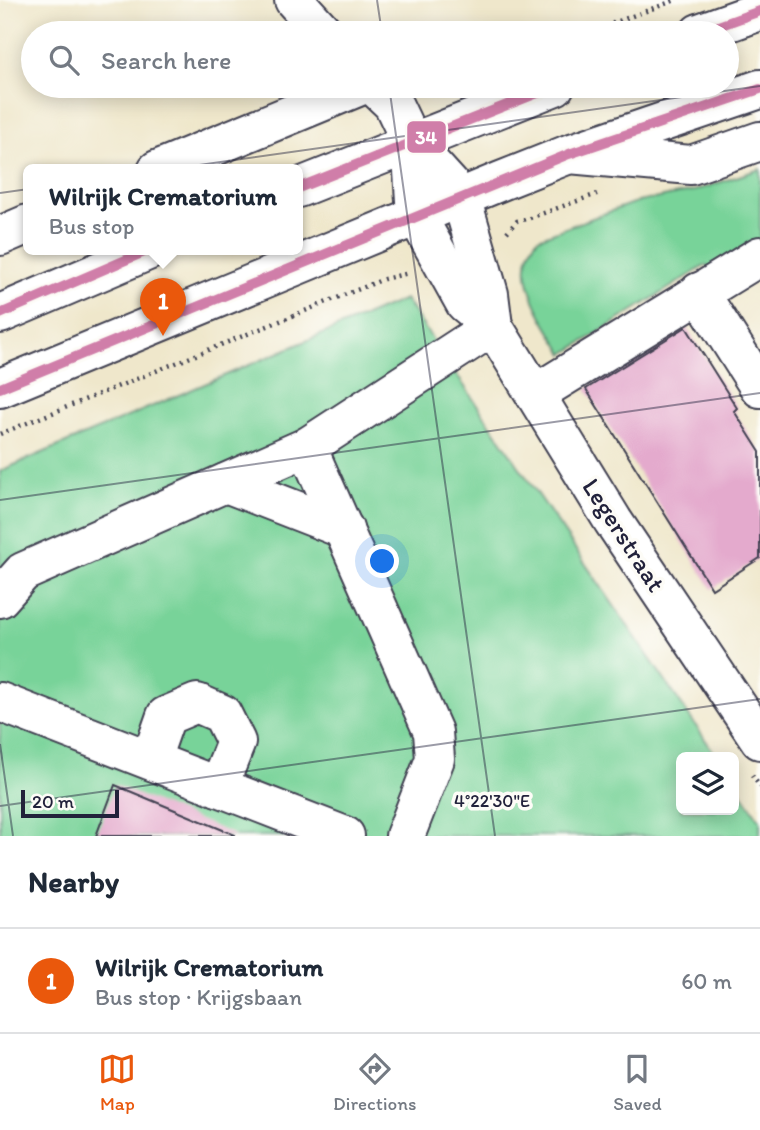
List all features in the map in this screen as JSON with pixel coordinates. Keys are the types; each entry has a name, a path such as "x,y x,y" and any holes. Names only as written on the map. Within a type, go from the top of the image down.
{"main road":[{"path":"294,0 313,21"},
{"path":"732,21 760,11"},
{"path":"739,96 760,89"},
{"path":"172,164 331,98"},
{"path":"387,98 393,104 411,142"},
{"path":"303,186 524,98"},
{"path":"0,388 569,154 734,98"},
{"path":"569,154 691,165 760,141"},
{"name":"Legerstraat","path":"411,142 461,197 489,294 493,326"},
{"name":"Legerstraat","path":"411,142 416,215 465,303 493,326 613,521 760,740"},
{"path":"0,236 23,226"},
{"path":"0,314 138,255"},
{"path":"535,394 760,256"},
{"path":"699,292 760,388"},
{"path":"0,598 23,572 307,447 493,326"},
{"path":"307,447 433,732 435,760 405,836"},
{"path":"226,483 344,529"},
{"path":"0,702 345,836"},
{"path":"151,759 166,716 197,703 222,714 236,742 218,787"}],"path":[{"path":"619,21 676,0"},
{"path":"506,234 517,221"},
{"path":"0,434 384,279 416,271"}],"green space":[{"path":"760,169 760,242 711,272 706,265 564,354 540,312 528,281 530,251 538,238 633,203 694,191"},
{"path":"405,299 714,752 676,752 676,815 739,815 739,789 760,820 760,836 0,836 0,471"}],"building":[{"path":"686,327 737,408 734,411 760,452 760,558 712,589 586,389"},
{"path":"115,785 235,835 235,836 96,836"}],"transit line":[{"name":"34","path":"732,21 760,11"},
{"name":"34","path":"739,96 760,89"},
{"name":"34","path":"303,186 525,98"},
{"name":"34","path":"0,388 569,154 734,98"},
{"name":"34","path":"0,314 137,255"}],"place":[{"name":"Wilrijk Crematorium","path":"163,336"}]}
